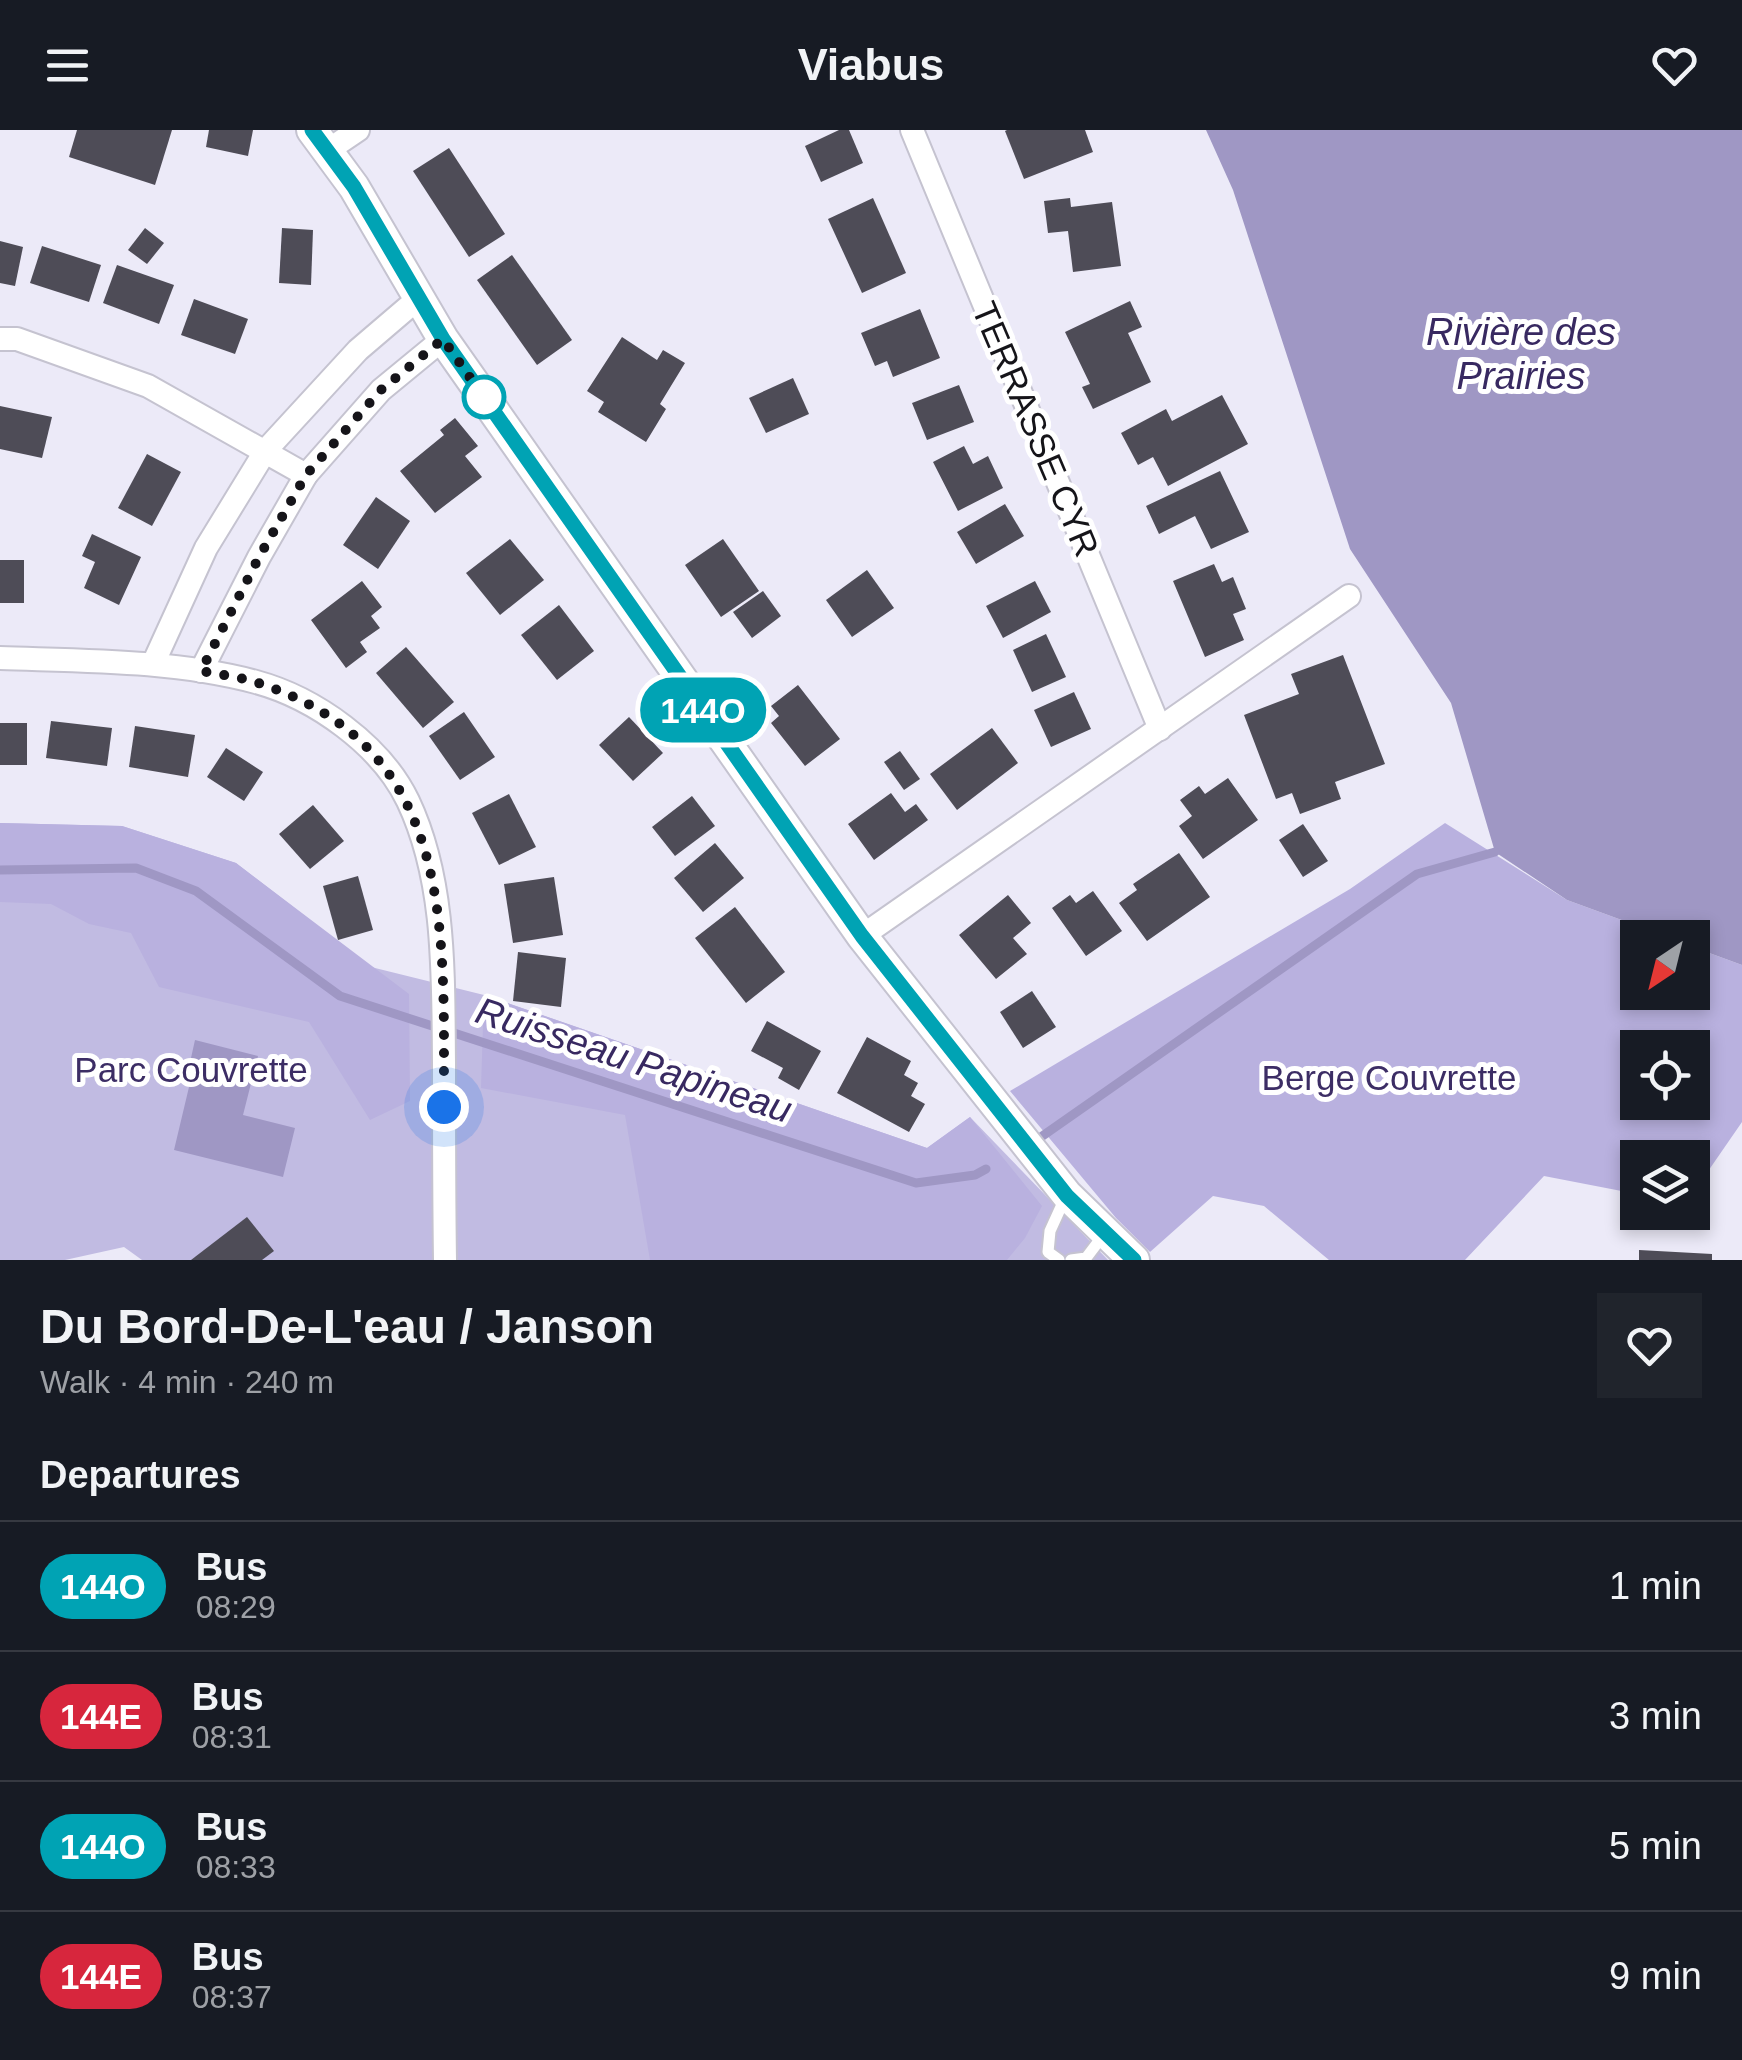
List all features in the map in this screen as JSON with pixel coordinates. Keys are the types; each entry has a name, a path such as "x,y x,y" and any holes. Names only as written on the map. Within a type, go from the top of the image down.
{"street":[{"path":"358,130 320,140 354,187 443,339 862,936 1067,1196 1134,1260"},
{"name":"TERRASSE CYR","path":"912,130 1160,728"},
{"path":"154,664 206,548 266,450 358,350 420,297"},
{"path":"0,339 17,339 148,386 306,475"},
{"path":"201,671 306,475 381,390 443,339"},
{"path":"862,936 1349,596"},
{"path":"0,658 154,664 259,683 315,707 372,752 407,800 430,862 444,966 445,1260"}],"lane":[{"path":"1059,1260 1048,1252 1050,1231 1067,1196"},
{"path":"1071,1260 1086,1258 1106,1232"}],"green space":[{"name":"Parc Couvrette","path":"0,823 122,826 236,863 371,967 484,995 927,1148 970,1117 1108,1260 142,1260 124,1247 65,1260 0,1260"},
{"path":"0,823 122,826 236,863 409,994 410,1101 370,1120 309,1022 159,987 131,933 89,924 51,904 0,902"},
{"name":"Berge Couvrette","path":"1445,823 1567,900 1622,920 1620,1010 1710,1010 1710,953 1742,965 1742,1122 1710,1168 1710,1140 1620,1140 1620,1191 1544,1176 1465,1260 1329,1260 1264,1206 1213,1196 1150,1252 1116,1218 1010,1091 1350,889"},
{"path":"484,995 927,1148 970,1117 1042,1206 1025,1238 1007,1260 650,1260 625,1115 481,1088"}],"water":[{"name":"Rivière des Prairies","path":"1206,130 1742,130 1742,965 1710,953 1710,920 1622,920 1567,900 1495,852 1451,703 1350,549 1233,190"},
{"path":"195,1040 258,1056 243,1115 295,1128 283,1177 174,1150"}],"building":[{"path":"77,130 172,130 155,185 69,157"},
{"path":"209,130 253,130 248,156 206,147"},
{"path":"839,130 849,130 863,163 821,182 805,146"},
{"path":"1007,130 1085,130 1093,152 1024,179"},
{"path":"449,148 505,234 469,257 413,171"},
{"path":"873,198 906,273 862,293 828,219"},
{"path":"1070,198 1071,207 1112,202 1121,266 1073,272 1068,231 1048,233 1044,201"},
{"path":"145,228 164,243 147,264 128,250"},
{"path":"282,228 313,230 311,285 279,283"},
{"path":"0,241 23,247 15,286 0,283"},
{"path":"42,246 101,265 89,302 30,283"},
{"path":"512,255 572,340 537,365 477,280"},
{"path":"117,265 174,285 159,324 103,303"},
{"path":"194,299 248,319 235,354 181,335"},
{"path":"1130,301 1142,327 1128,333 1151,382 1093,409 1082,387 1090,384 1065,332"},
{"path":"920,309 940,358 893,377 887,361 875,366 861,333"},
{"path":"622,337 657,360 663,350 685,363 660,404 666,409 646,442 598,412 604,402 587,391"},
{"path":"793,378 809,414 766,433 749,398"},
{"path":"959,385 974,422 927,440 912,403"},
{"path":"1222,395 1248,444 1168,486 1153,457 1138,465 1121,433 1166,409 1172,421"},
{"path":"0,406 52,417 42,458 0,449"},
{"path":"455,418 478,446 465,456 482,477 435,513 400,471 444,435 440,430"},
{"path":"964,446 973,464 988,456 1003,488 958,511 933,462"},
{"path":"147,454 181,472 152,526 118,508"},
{"path":"1220,471 1249,532 1211,549 1195,516 1159,534 1146,506"},
{"path":"376,497 410,521 378,569 343,545"},
{"path":"1005,504 1024,536 976,564 957,532"},
{"path":"92,534 141,557 119,605 84,588 95,562 82,556"},
{"path":"510,539 544,580 500,615 466,573"},
{"path":"723,539 759,591 721,617 685,565"},
{"path":"0,560 24,560 24,603 0,603"},
{"path":"1214,564 1222,582 1233,577 1246,609 1233,614 1244,640 1205,657 1173,581"},
{"path":"867,570 894,608 852,637 826,600"},
{"path":"362,581 382,607 371,616 380,628 360,642 367,652 346,668 311,620"},
{"path":"1035,581 1051,612 1003,638 986,606"},
{"path":"763,591 781,616 752,638 733,612"},
{"path":"559,605 594,651 557,680 521,635"},
{"path":"1046,634 1066,677 1032,692 1013,650"},
{"path":"406,647 454,702 423,728 376,673"},
{"path":"1343,655 1385,764 1335,782 1341,799 1300,814 1292,793 1276,799 1244,715 1299,694 1291,674"},
{"path":"798,685 840,739 805,766 771,723 779,716 771,706"},
{"path":"1074,692 1091,729 1051,747 1034,710"},
{"path":"464,712 495,757 460,780 429,736"},
{"path":"629,717 663,753 633,781 599,745"},
{"path":"51,721 112,728 107,766 46,758"},
{"path":"0,723 27,723 27,765 0,765"},
{"path":"135,726 195,735 188,777 129,767"},
{"path":"992,728 1018,763 957,810 930,774"},
{"path":"226,748 263,772 244,801 207,777"},
{"path":"900,751 920,779 904,790 884,762"},
{"path":"1228,778 1258,820 1203,859 1179,826 1192,816 1180,800 1199,786 1205,794"},
{"path":"891,793 905,812 916,804 928,820 874,860 848,824"},
{"path":"509,794 536,847 499,865 472,813"},
{"path":"692,796 715,826 675,856 652,827"},
{"path":"313,805 344,841 310,869 279,834"},
{"path":"1303,824 1328,861 1303,877 1279,840"},
{"path":"715,843 744,878 703,912 674,878"},
{"path":"1179,853 1210,897 1147,941 1119,903 1137,890 1133,884"},
{"path":"358,876 373,930 338,940 323,886"},
{"path":"554,877 563,935 513,943 504,884"},
{"path":"1093,891 1122,931 1086,956 1052,908 1070,895 1076,903"},
{"path":"1008,895 1031,923 1013,938 1027,954 996,979 959,935"},
{"path":"735,907 785,972 746,1003 695,938"},
{"path":"518,952 566,958 561,1007 513,1001"},
{"path":"1032,991 1056,1027 1023,1048 1000,1012"},
{"path":"767,1021 821,1051 799,1090 778,1078 783,1068 751,1051"},
{"path":"867,1037 911,1061 904,1075 918,1083 911,1096 925,1104 909,1132 837,1093"},
{"path":"247,1217 274,1251 262,1260 191,1260"},
{"path":"1639,1250 1712,1254 1712,1260 1639,1260"}],"waterway":[{"name":"Ruisseau Papineau","path":"1041,1137 1417,874 1495,852"},
{"name":"Ruisseau Papineau","path":"0,870 136,868 196,891 340,996 916,1183 975,1175 986,1169"}],"bus line":[{"name":"144O","path":"312,130 354,187 443,339 862,936 1067,1196 1134,1260"}],"route":[{"path":"444,1107 444,966 430,862 407,800 372,752 315,707 259,683 201,671 306,475 381,390 443,339 487,402 484,397"}]}
